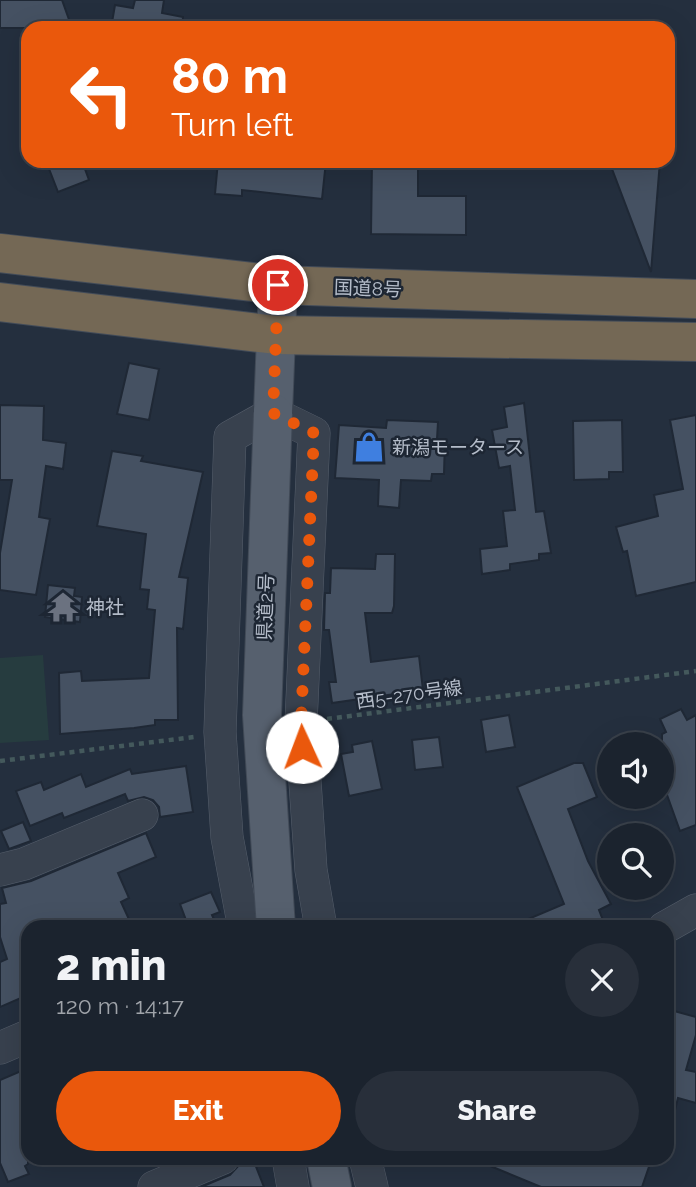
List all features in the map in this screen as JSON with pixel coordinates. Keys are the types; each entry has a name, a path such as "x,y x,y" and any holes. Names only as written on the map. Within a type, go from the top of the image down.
{"highway":[{"name":"国道8号","path":"0,253 278,285 696,299"},
{"path":"0,302 276,335 696,342"}],"main road":[{"name":"県道2号","path":"275,920 262,715 278,285"},
{"path":"327,1165 332,1187"}],"street":[{"path":"243,920 227,837 220,732 230,437 273,413 314,433 301,723 311,870 320,920"},
{"path":"0,870 24,864 142,815"},
{"path":"674,922 696,909"},
{"path":"0,1048 21,1039"},
{"path":"154,1187 206,1165"},
{"path":"289,1165 293,1187"},
{"path":"367,1165 372,1187"}],"path":[{"name":"西5-270号線","path":"301,723 696,671"},
{"path":"0,761 220,732"}],"green space":[{"path":"43,655 49,740 0,743 0,658"}],"building":[{"path":"0,0 62,0 70,21 21,21 21,28 0,28"},
{"path":"135,0 164,0 162,13 183,17 183,21 112,21 115,5 133,8"},
{"path":"49,168 85,168 89,180 58,192"},
{"path":"217,168 325,168 322,199 242,190 242,196 215,194"},
{"path":"372,168 418,168 418,196 466,196 466,235 371,234"},
{"path":"612,168 659,168 651,272"},
{"path":"129,363 159,369 149,420 117,414"},
{"path":"524,403 536,512 544,511 551,553 539,554 539,560 510,564 510,570 482,574 480,549 507,546 503,511 515,510 510,466 499,468 492,430 507,427 504,407"},
{"path":"0,405 44,406 43,440 66,443 63,469 46,466 39,517 50,519 36,595 0,590 0,553 12,480 0,480"},
{"path":"696,415 696,582 636,596 627,551 623,552 616,527 658,516 654,495 683,489 670,420"},
{"path":"387,420 438,422 437,439 445,439 444,474 432,474 431,481 401,480 399,508 378,506 379,480 335,478 339,425 386,428"},
{"path":"622,420 623,472 609,472 609,479 574,480 573,421"},
{"path":"112,451 143,456 141,461 203,472 179,577 188,578 183,629 177,628 178,720 155,720 155,725 134,728 60,734 59,673 81,671 82,681 149,678 155,610 147,609 149,590 140,589 146,534 97,526"},
{"path":"376,554 395,554 394,606 392,613 365,613 371,662 419,656 423,690 332,703 329,682 336,682 329,630 324,630 325,593 330,593 331,568 375,569"},
{"name":"神社","path":"48,585 75,588 74,596 82,597 80,622 45,617"},
{"path":"681,709 687,720 696,715 696,825 680,831 672,809 674,732 666,732 660,719"},
{"path":"509,715 515,747 486,752 481,720"},
{"path":"439,737 443,767 415,770 412,740"},
{"path":"372,741 382,789 349,796 341,754 353,752 352,745"},
{"path":"574,763 583,763 597,797 568,809 597,878 597,900 609,900 611,904 599,910 603,920 526,920 564,904 517,787"},
{"path":"186,766 193,812 160,817 159,807 153,800 144,797 128,801 125,794 64,818 62,813 30,826 16,791 41,782 44,790 81,774 86,787 130,769 132,774"},
{"path":"23,822 31,841 9,849 1,831"},
{"path":"146,833 156,857 118,873 129,898 121,902 129,920 21,920 21,998 0,1007 0,962 7,959 0,937 0,904 6,903 2,888 31,881"},
{"path":"211,892 220,912 212,915 214,920 186,920 180,904"},
{"path":"674,1011 696,1017 696,1035 686,1070 696,1072 696,1103 678,1098 674,1114"},
{"path":"21,1071 21,1165 26,1165 29,1174 8,1182 0,1163 0,1080"},
{"path":"239,1165 255,1165 264,1187 201,1187 230,1175"},
{"path":"488,1165 650,1165 642,1187 541,1187"}],"place":[{"name":"新潟モータース","path":"369,447"},
{"name":"神社","path":"63,607"}],"route":[{"path":"278,285 273,413 314,433 302,747"}]}
